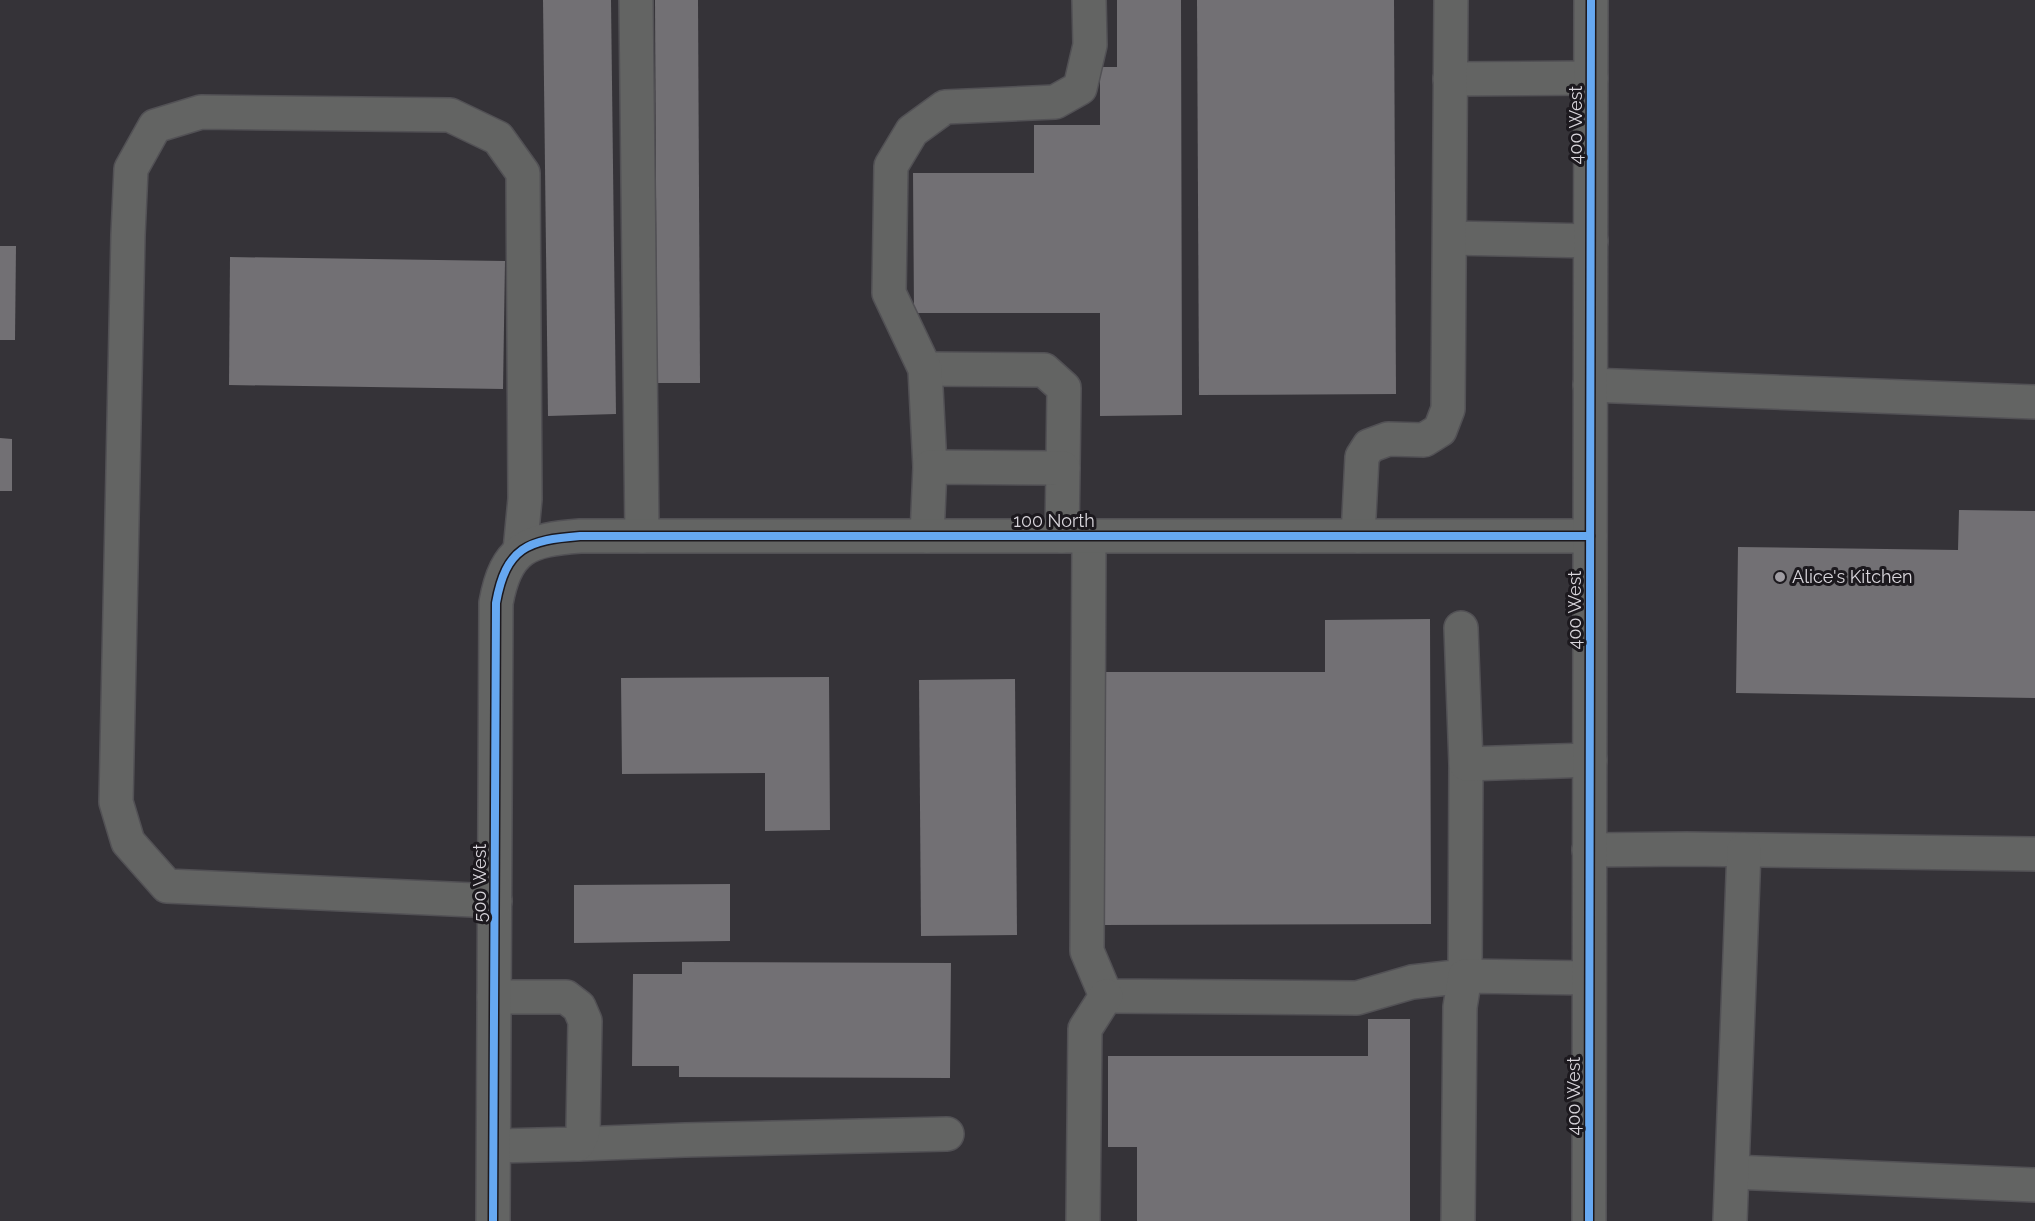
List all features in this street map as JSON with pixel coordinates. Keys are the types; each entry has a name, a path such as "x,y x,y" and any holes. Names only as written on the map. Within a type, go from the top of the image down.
{"street":[{"path":"636,0 642,536"},
{"path":"927,536 930,467 925,369 889,293 891,166 912,131 945,107 1055,102 1080,88 1090,45 1089,0"},
{"path":"1358,536 1362,457 1369,446 1388,439 1425,440 1440,430 1448,409 1451,0"},
{"name":"400 West","path":"1589,1221 1591,0"},
{"path":"1450,79 1591,78"},
{"path":"495,901 167,886 128,842 116,802 128,236 131,170 155,126 201,112 450,115 498,138 524,173 525,499 520,551"},
{"path":"1450,238 1591,240"},
{"path":"925,369 1044,370 1064,388 1063,468 1076,536 1087,951 1106,996"},
{"path":"1590,385 2035,402"},
{"path":"930,467 1063,468"},
{"name":"100 North","path":"520,551 538,542 558,538 642,536 1590,536"},
{"name":"500 West","path":"493,1221 496,603 507,565 520,551"},
{"path":"1458,1221 1460,1007 1465,976 1466,764 1461,628"},
{"path":"1466,764 1590,760"},
{"path":"1589,850 2035,854"},
{"path":"1730,1221 1743,850"},
{"path":"1106,996 1357,998 1412,982 1465,976 1589,978"},
{"path":"1083,1221 1086,1029 1106,996"},
{"path":"494,997 566,997 579,1007 585,1021 583,1132 578,1144"},
{"path":"494,1146 947,1134"},
{"path":"1732,1172 2035,1185"}],"building":[{"path":"543,0 611,0 616,414 548,416"},
{"path":"655,0 698,0 700,383 657,383"},
{"path":"1117,0 1181,0 1182,415 1100,416 1100,313 914,313 913,173 1034,173 1034,125 1100,125 1100,67 1117,67"},
{"path":"1197,0 1394,0 1396,394 1199,395"},
{"path":"0,246 16,246 15,340 0,340"},
{"path":"230,257 505,261 503,389 229,385"},
{"path":"0,438 12,439 12,491 0,491"},
{"path":"1959,510 2035,511 2035,698 1736,693 1738,547 1958,550"},
{"path":"1430,619 1431,924 1099,925 1098,672 1325,672 1325,620"},
{"path":"829,677 830,830 765,831 765,773 622,774 621,678"},
{"path":"1015,679 1017,935 921,936 919,680"},
{"path":"730,884 730,941 574,943 574,885"},
{"path":"682,962 951,963 950,1078 679,1077 679,1066 632,1066 633,974 682,974"},
{"path":"1368,1019 1410,1019 1410,1221 1137,1221 1137,1147 1108,1147 1108,1056 1368,1056"}],"cycle path":[{"path":"1589,1221 1591,0"},
{"path":"493,1221 496,603 506,569 522,550 546,540 580,536 1590,536"}],"place":[{"name":"Alice's Kitchen","path":"1780,577"}]}
